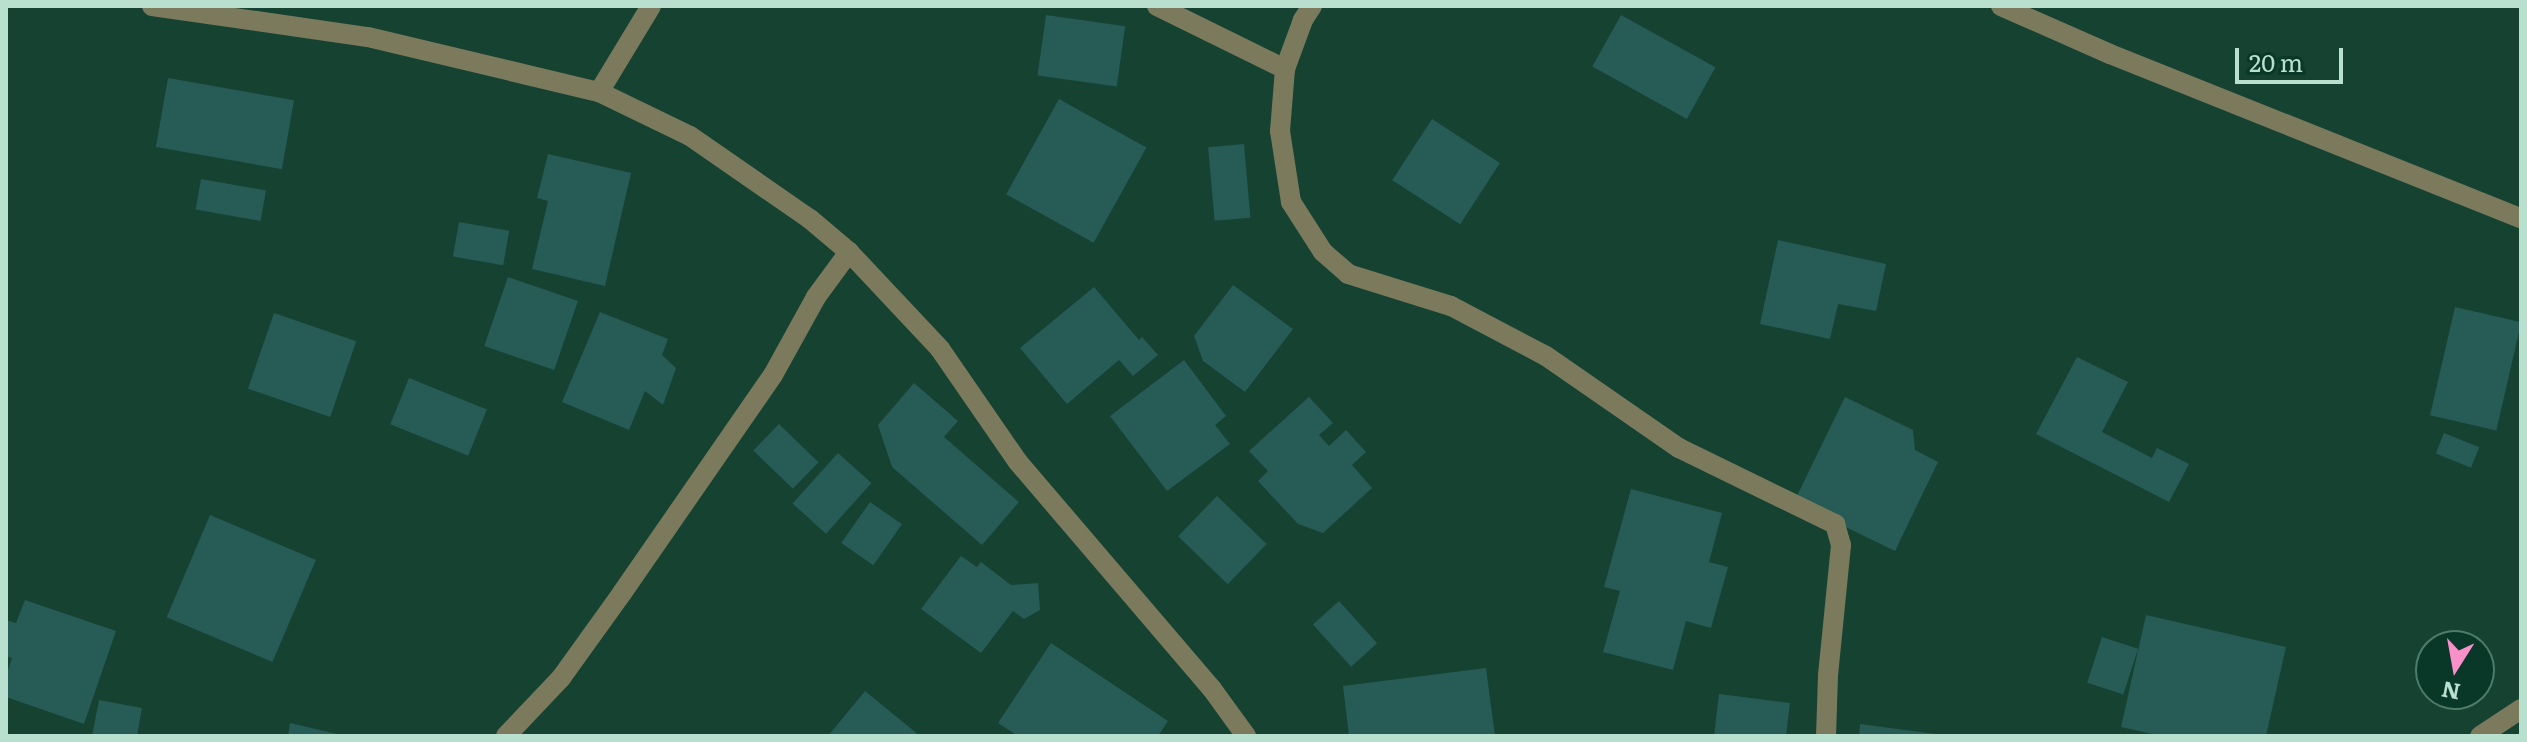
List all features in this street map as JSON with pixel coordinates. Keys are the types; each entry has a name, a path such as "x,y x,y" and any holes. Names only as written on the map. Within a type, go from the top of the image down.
{"street":[{"path":"152,6 368,37 599,92 690,136 810,219 849,252 940,349 1018,462 1212,689 1246,736"},
{"path":"599,92 651,6"},
{"path":"1157,6 1285,69"},
{"path":"1312,6 1303,20 1285,69 1280,131 1291,202 1323,252 1348,274 1451,306 1546,356 1679,448 1835,524 1841,545 1828,676 1826,736"},
{"path":"2001,6 2110,54 2521,218"},
{"path":"506,736 561,678 622,593 773,375 816,297 849,252"},
{"path":"2480,736 2521,709"}],"building":[{"path":"1046,15 1125,26 1117,87 1038,75"},
{"path":"1621,15 1715,67 1687,119 1592,67"},
{"path":"168,78 294,100 282,169 156,147"},
{"path":"1059,99 1146,147 1094,243 1006,194"},
{"path":"1432,119 1500,163 1460,224 1392,180"},
{"path":"1244,144 1250,218 1215,221 1208,147"},
{"path":"548,154 631,173 605,286 532,269 548,201 537,198"},
{"path":"201,179 266,190 261,221 196,210"},
{"path":"459,222 509,231 503,265 453,256"},
{"path":"1778,240 1886,264 1876,311 1838,304 1830,339 1760,324"},
{"path":"508,277 578,301 554,370 484,346"},
{"path":"1233,285 1293,329 1245,392 1203,361 1194,336"},
{"path":"1094,287 1139,340 1142,337 1158,355 1133,376 1119,360 1067,404 1020,348"},
{"path":"2455,307 2521,322 2496,430 2430,415"},
{"path":"600,312 668,339 662,355 676,368 663,405 645,391 629,430 562,402"},
{"path":"274,313 356,341 330,417 248,389"},
{"path":"2077,357 2128,382 2102,432 2152,458 2157,448 2189,464 2169,502 2036,434"},
{"path":"1184,360 1226,416 1215,425 1230,444 1167,491 1110,416"},
{"path":"409,378 487,409 468,456 390,424"},
{"path":"914,383 958,421 944,437 1019,502 982,545 892,467 878,425"},
{"path":"1309,397 1333,423 1319,435 1329,446 1346,430 1366,452 1352,465 1372,488 1323,533 1298,524 1258,481 1268,471 1249,451"},
{"path":"1845,397 1913,430 1915,450 1938,462 1895,551 1794,502"},
{"path":"779,424 819,462 793,489 753,451"},
{"path":"2444,433 2479,447 2471,468 2436,453"},
{"path":"838,453 871,483 826,534 792,504"},
{"path":"1631,489 1722,513 1709,562 1728,567 1711,628 1686,621 1673,670 1603,652 1620,591 1604,587"},
{"path":"1217,496 1267,544 1228,584 1178,536"},
{"path":"870,502 902,524 873,565 841,543"},
{"path":"210,515 316,560 272,662 167,617"},
{"path":"961,556 977,567 981,562 1011,585 1038,583 1040,610 1024,619 1013,611 981,653 921,609"},
{"path":"25,600 116,631 84,724 6,697 6,676 12,658 6,656 6,620 16,623"},
{"path":"1339,601 1377,643 1351,667 1313,624"},
{"path":"2146,615 2286,647 2266,736 2161,736 2121,727"},
{"path":"2102,637 2138,649 2123,694 2087,683"},
{"path":"1051,643 1168,721 1158,736 1018,736 998,723"},
{"path":"1486,668 1495,736 1349,736 1343,686"},
{"path":"865,691 920,736 828,736"},
{"path":"1719,694 1790,703 1786,736 1714,736"},
{"path":"99,700 142,708 137,736 92,736"},
{"path":"290,723 341,735 341,736 288,736"},
{"path":"1860,724 1936,734 1936,736 1859,736"}]}
